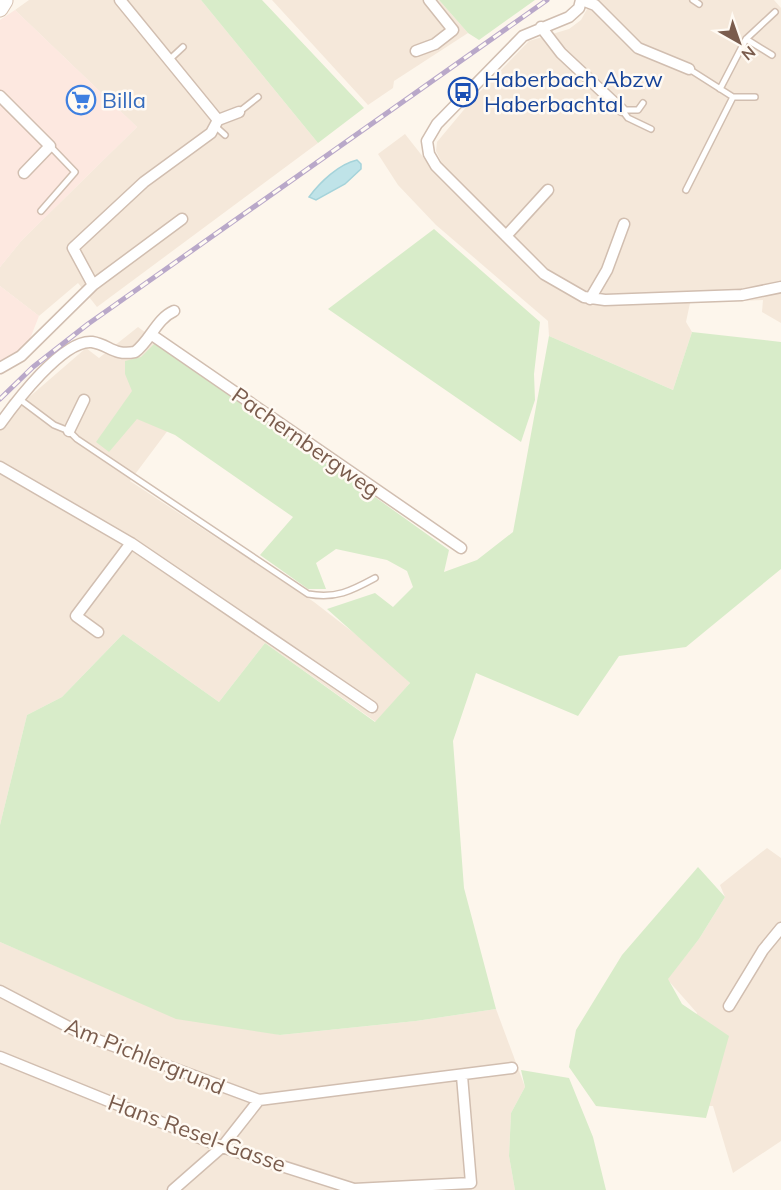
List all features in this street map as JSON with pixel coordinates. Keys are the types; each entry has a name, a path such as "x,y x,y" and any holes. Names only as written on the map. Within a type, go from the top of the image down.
{"main road":[{"path":"0,3 6,0"},
{"path":"0,9 6,0"}],"street":[{"path":"120,0 217,123"},
{"path":"416,51 435,44 453,30 429,0"},
{"path":"689,69 638,48 595,5 582,0 576,13 540,27 517,43 437,124 427,141 429,154 436,166 544,274 590,299 742,295 781,287"},
{"path":"540,27 561,53 622,110"},
{"path":"0,96 50,146 24,173"},
{"path":"93,285 73,248 144,182 211,133 217,123 239,112"},
{"path":"506,236 548,190"},
{"path":"0,368 21,356 93,285 182,219"},
{"path":"590,299 607,270 624,224"},
{"path":"0,424 18,398 44,371 84,343 93,342 115,353 135,352 152,335 160,320 174,311"},
{"name":"Pachernbergweg","path":"152,335 461,548"},
{"path":"69,431 84,400"},
{"path":"0,466 131,543 372,706"},
{"path":"98,632 76,616 131,543"},
{"path":"729,1006 763,950 781,928"},
{"name":"Am Pichlergrund","path":"0,991 84,1035 259,1100 512,1068"},
{"name":"Hans Resel-Gasse","path":"0,1058 222,1147 354,1190 471,1183 462,1076"},
{"name":"Am Pichlergrund","path":"173,1190 222,1147 259,1100"}],"lane":[{"path":"720,88 746,39 775,12"},
{"path":"746,39 772,55"},
{"path":"169,60 183,47"},
{"path":"689,69 733,97 755,97"},
{"path":"239,112 258,97"},
{"path":"686,190 733,97"},
{"path":"622,110 638,110 643,103"},
{"path":"622,110 628,118 651,129"},
{"path":"217,123 225,135"},
{"path":"41,211 75,172 50,146"},
{"path":"18,398 54,425 69,431 77,440 308,594 327,597 354,589 375,578"}],"shaded area":[{"path":"29,0 201,0 318,143 97,307 78,283 39,316 0,286 0,267 22,240 137,127 15,10"},
{"path":"272,0 439,0 468,33 394,81 393,88 368,105"},
{"path":"592,0 774,0 781,8 781,323 762,312 763,300 690,303 686,322 692,332 673,390 549,336 548,321 436,225 398,185 378,154 405,134 431,167 441,161 436,151 437,142 472,100 529,41 569,29 581,20"},
{"path":"15,10 137,127 22,240 0,267 0,20"},
{"path":"0,286 39,316 22,359 0,375"},
{"path":"138,327 207,378 130,481 314,602 376,650 410,683 376,722 265,643 219,702 123,634 62,697 27,715 0,825 0,414 10,399 20,405 86,348 99,358"},
{"path":"767,848 781,858 781,1141 733,1173 713,1106 653,1106 697,1013 667,979 699,939 725,897 720,885"},
{"path":"0,942 84,978 280,1035 416,1021 496,1009 525,1087 511,1113 509,1156 515,1190 0,1190"}],"green space":[{"path":"201,0 262,0 364,108 318,143"},
{"path":"439,0 535,0 479,40 468,33"},
{"path":"434,229 540,322 534,374 535,400 521,442 328,309"},
{"path":"692,332 781,342 781,569 686,647 619,656 578,716 476,673 453,741 464,888 496,1009 416,1021 280,1035 176,1019 0,942 0,825 27,715 62,697 123,634 219,702 265,643 375,722 410,683 327,609 375,593 393,607 413,587 407,571 387,560 336,549 316,563 326,589 308,589 260,555 293,517 175,435 137,419 109,452 96,442 132,391 125,374 125,361 141,357 157,341 449,550 444,572 477,560 513,532 549,336 673,390"},
{"path":"698,867 725,897 699,939 668,979 682,1004 729,1036 706,1118 596,1106 569,1067 576,1030 622,955"},
{"path":"521,1070 569,1078 593,1137 606,1190 515,1190 509,1156 511,1113 525,1087"}],"water":[{"path":"357,160 361,164 361,169 345,184 316,200 309,197 330,174 343,165"}],"railway":[{"path":"0,399 33,367 88,324 547,0"}],"place":[{"name":"Haberbach Abzw Haberbachtal","path":"463,92"},
{"name":"Billa","path":"81,100"}]}
